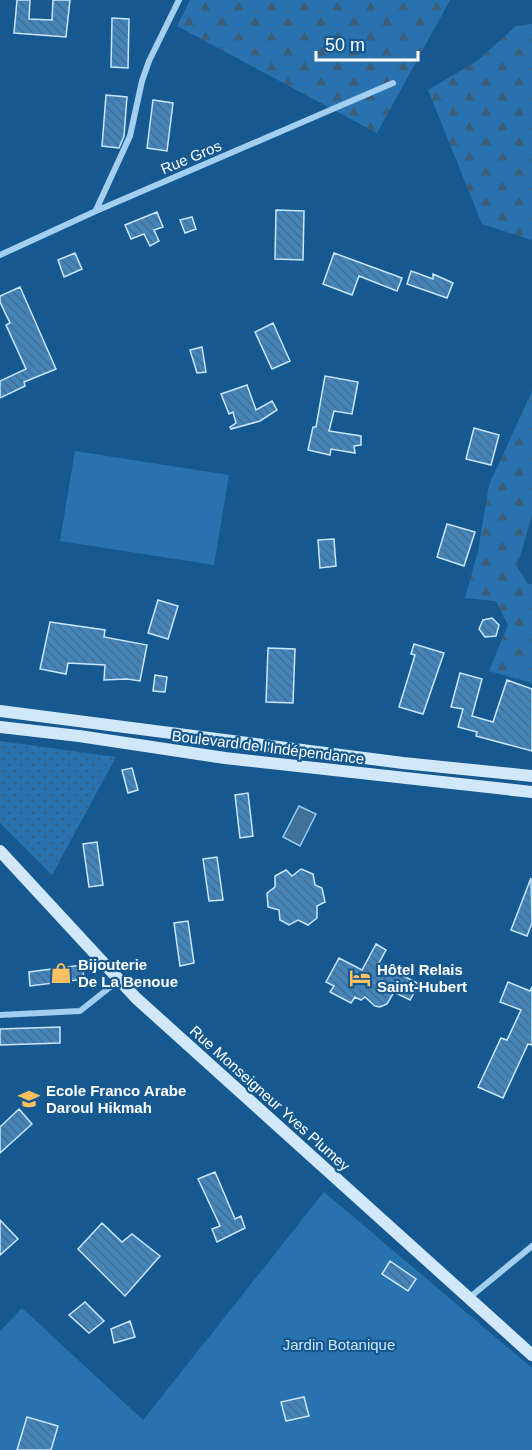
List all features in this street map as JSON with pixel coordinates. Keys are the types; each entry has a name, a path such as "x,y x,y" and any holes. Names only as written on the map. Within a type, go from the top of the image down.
{"main road":[{"name":"Boulevard de l'Indépendance","path":"0,711 403,763 532,776"},
{"name":"Boulevard de l'Indépendance","path":"0,727 79,736 225,758 532,792"},
{"name":"Rue Monseigneur Yves Plumey","path":"0,851 136,999 532,1355"}],"street":[{"path":"96,211 130,136 142,81 149,61 179,0"},
{"name":"Rue Gros","path":"0,255 96,211 393,83"},
{"path":"0,1015 80,1011 119,980"},
{"path":"469,1298 532,1246"}],"green space":[{"path":"190,0 450,0 377,133 177,26"},
{"path":"532,24 532,240 482,224 428,90 477,61 516,26"},
{"path":"532,391 532,515 517,567 528,584 532,584 532,683 489,671 508,625 496,601 465,598 478,551 489,485"},
{"path":"75,451 229,475 214,565 60,541"},
{"path":"0,741 116,757 52,875 0,823"},
{"name":"Jardin Botanique","path":"324,1192 532,1368 532,1450 0,1450 0,1331 22,1308 143,1420"}],"shaded area":[{"path":"299,806 316,814 300,846 283,837"}],"building":[{"path":"17,0 30,0 29,19 52,20 53,0 70,0 66,37 14,33"},
{"path":"112,18 129,19 128,68 111,67"},
{"path":"106,95 127,97 124,136 119,148 102,146"},
{"path":"153,100 173,103 167,151 147,148"},
{"path":"276,210 304,211 303,260 275,259"},
{"path":"157,212 163,227 154,230 159,241 150,246 144,234 131,239 125,225"},
{"path":"192,217 196,229 185,233 180,220"},
{"path":"75,253 82,269 64,277 58,260"},
{"path":"334,253 402,278 397,291 359,276 352,295 323,284"},
{"path":"411,271 433,279 433,274 453,283 447,298 407,284"},
{"path":"20,287 56,369 24,382 25,386 0,398 0,381 26,369 6,325 10,323 0,302 0,296"},
{"path":"273,323 290,361 272,369 255,332"},
{"path":"202,347 206,372 197,373 190,350"},
{"path":"325,376 358,382 352,414 334,411 329,431 361,436 361,445 354,446 355,453 331,449 330,455 308,450 313,427 316,427"},
{"path":"247,385 256,410 272,401 277,410 260,421 231,429 230,427 236,423 233,412 229,414 221,394"},
{"path":"474,428 499,435 491,465 466,459"},
{"path":"447,524 475,532 464,566 437,557"},
{"path":"334,539 336,566 320,568 318,540"},
{"path":"158,600 178,606 168,639 148,633"},
{"path":"492,618 499,625 496,636 485,637 479,629 483,620"},
{"path":"50,622 105,630 104,637 147,645 140,681 104,680 105,665 68,663 66,674 40,669"},
{"path":"414,644 444,653 423,714 399,707 415,655 411,654"},
{"path":"268,648 295,649 293,703 266,702"},
{"path":"460,673 482,679 472,716 493,722 507,680 532,689 532,751 476,736 477,732 458,727 463,709 451,707"},
{"path":"155,675 167,677 165,692 153,691"},
{"path":"132,768 138,790 128,793 122,770"},
{"path":"248,793 253,836 240,838 235,795"},
{"path":"97,842 103,885 89,887 83,844"},
{"path":"217,857 223,900 209,901 203,859"},
{"path":"301,869 313,874 315,885 322,888 325,902 317,906 317,918 308,925 298,920 289,925 280,920 279,910 268,907 267,893 275,887 275,876 286,870 292,876"},
{"path":"531,878 532,923 527,936 511,930"},
{"path":"188,921 194,963 180,966 174,923"},
{"path":"376,944 386,950 379,963 419,984 410,1000 394,992 387,1004 380,1007 375,1006 365,997 361,1000 355,997 351,1003 330,992 334,986 326,982 339,958 362,970"},
{"path":"82,965 84,979 30,986 29,972"},
{"path":"508,982 530,991 532,987 532,1045 528,1044 503,1098 478,1087 501,1038 507,1040 521,1010 500,1002"},
{"path":"60,1027 60,1043 0,1045 0,1029"},
{"path":"19,1109 32,1124 0,1153 0,1127"},
{"path":"215,1172 235,1219 241,1216 245,1228 217,1242 212,1229 220,1226 198,1179"},
{"path":"0,1220 18,1239 0,1255"},
{"path":"102,1223 122,1242 132,1234 160,1256 125,1296 78,1249"},
{"path":"390,1261 416,1279 408,1291 382,1274"},
{"path":"85,1302 104,1321 89,1333 69,1315"},
{"path":"130,1321 135,1337 114,1343 111,1329"},
{"path":"304,1397 309,1416 286,1421 281,1402"},
{"path":"27,1417 58,1426 51,1450 17,1450"}],"place":[{"name":"Bijouterie De La Benoue","path":"61,973"},
{"name":"Hôtel Relais Saint-Hubert","path":"360,978"},
{"name":"Ecole Franco Arabe Daroul Hikmah","path":"29,1099"}]}
